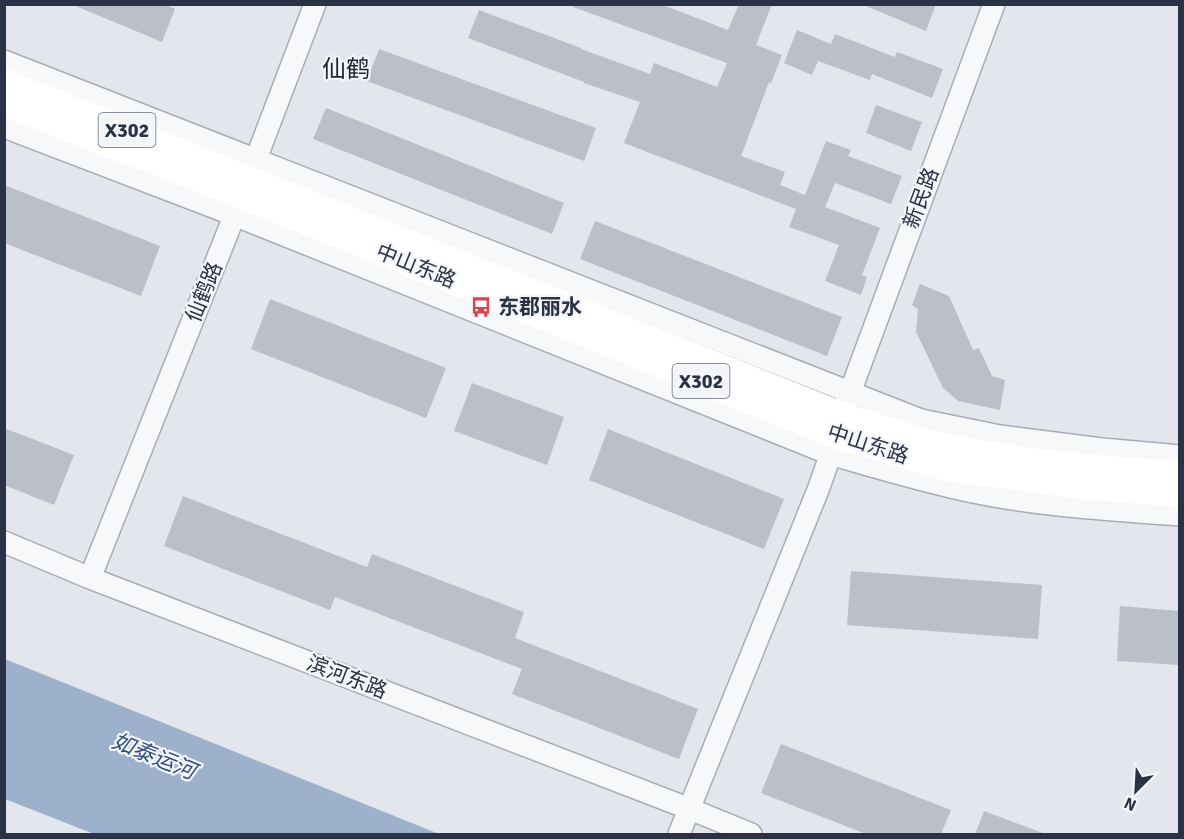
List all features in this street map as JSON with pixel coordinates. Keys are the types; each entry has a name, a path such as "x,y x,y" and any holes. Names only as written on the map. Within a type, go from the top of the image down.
{"main road":[{"name":"中山东路","path":"4,82 245,187 947,468 1082,486 1179,494"},
{"name":"中山东路","path":"4,103 245,187"},
{"name":"中山东路","path":"840,424 896,433 947,447 998,456 1179,474"}],"street":[{"name":"仙鹤路","path":"90,578 315,4"},
{"name":"新民路","path":"680,834 840,424 994,4"},
{"path":"4,61 245,187 840,424 890,472 975,492 1058,504 1179,515"},
{"path":"4,127 245,187"},
{"path":"840,424 921,420 1000,436 1179,456"},
{"name":"滨河东路","path":"4,542 90,578 751,834"}],"water":[{"name":"如泰运河","path":"5,659 439,834 94,834 5,799"}],"building":[{"path":"71,4 164,4 175,9 162,42"},
{"path":"574,4 660,4 728,30 739,4 772,4 756,45 782,55 771,83 769,82 741,156 785,172 780,185 805,195 826,141 851,150 848,156 902,176 891,204 835,183 825,207 880,228 862,275 867,277 861,295 825,281 839,245 789,227 796,209 624,143 640,102 468,38 479,10 650,74 654,63 717,87 727,63 573,7"},
{"path":"861,4 936,4 926,31"},
{"path":"797,30 831,44 835,34 895,57 897,52 943,69 932,98 872,74 870,80 818,61 812,75 784,63"},
{"path":"379,49 596,128 584,161 367,81"},
{"path":"876,105 922,122 911,151 866,133"},
{"path":"326,108 564,203 552,234 313,139"},
{"path":"4,185 160,246 141,296 4,243"},
{"path":"595,221 842,317 827,356 580,259"},
{"path":"920,284 949,296 973,350 979,348 992,376 1005,380 1000,410 958,401 943,388 916,332 918,309 912,305"},
{"path":"270,299 446,368 426,418 251,349"},
{"path":"472,383 564,417 547,465 454,431"},
{"path":"4,428 74,455 54,505 4,485"},
{"path":"608,429 784,499 764,549 589,480"},
{"path":"183,496 367,567 372,554 524,612 515,638 698,709 679,759 512,694 522,669 335,597 330,610 164,546"},
{"path":"851,571 1042,585 1038,639 847,625"},
{"path":"1120,606 1179,611 1179,665 1117,661"},
{"path":"781,744 951,810 941,834 866,834 761,793"},
{"path":"984,811 1043,833 1043,834 975,834"}],"place":[{"name":"东郡丽水","path":"481,307"}],"district":[{"name":"仙鹤","path":"346,69"}]}
